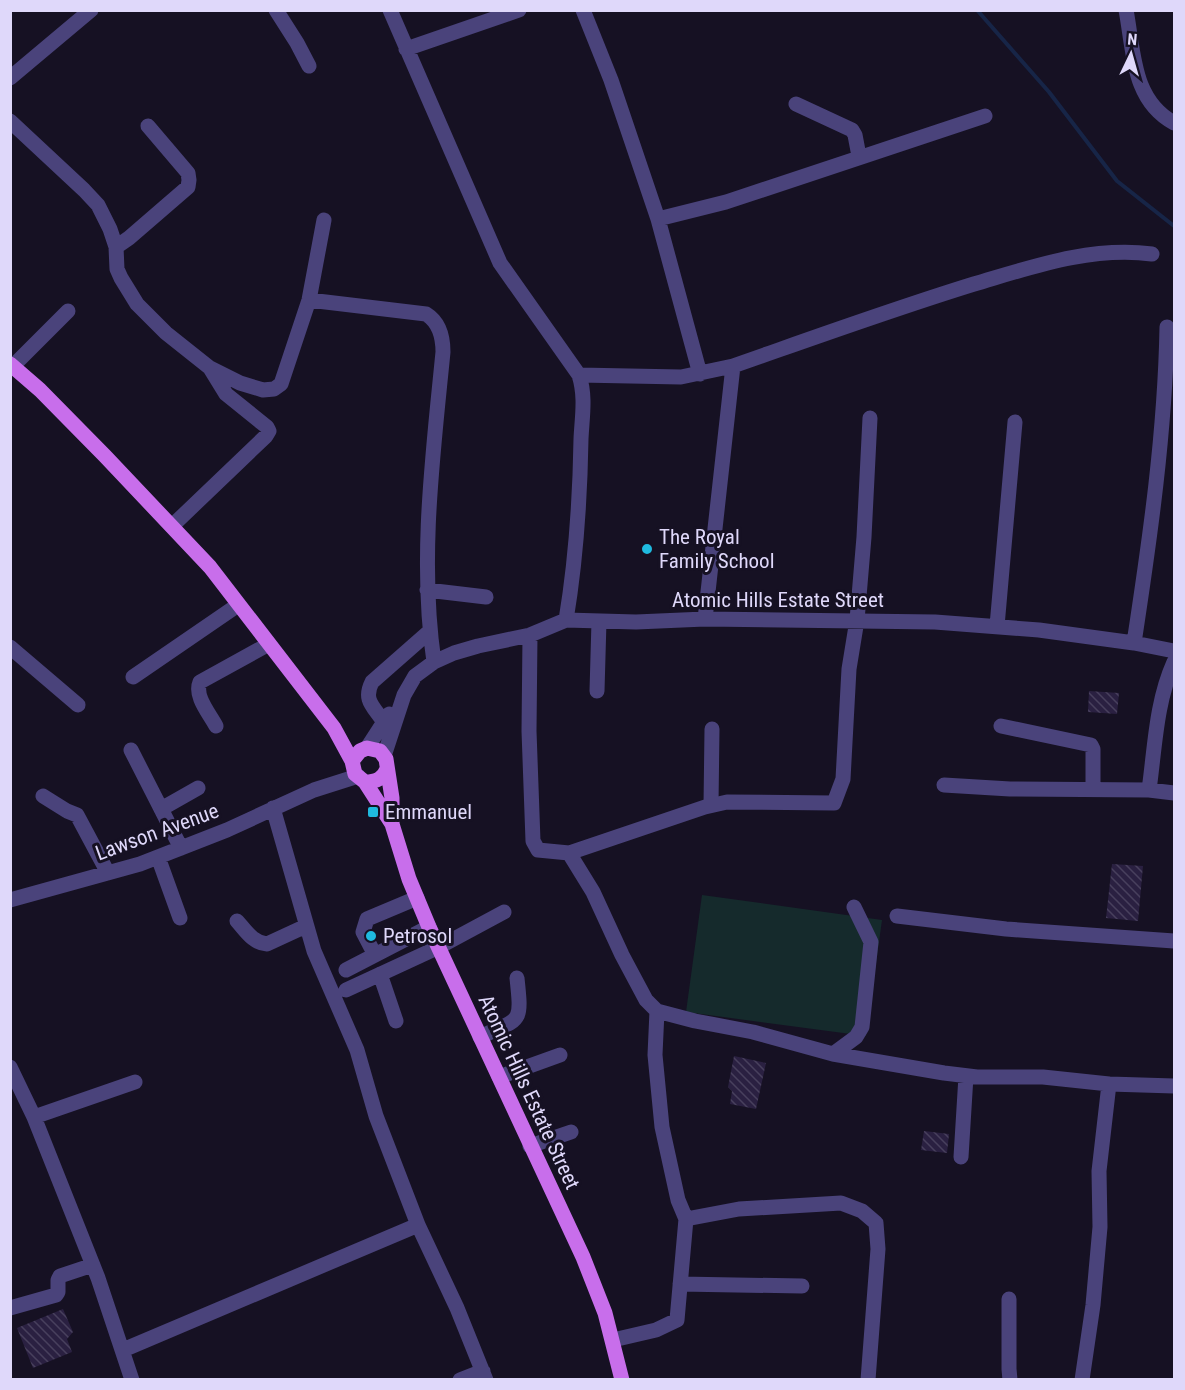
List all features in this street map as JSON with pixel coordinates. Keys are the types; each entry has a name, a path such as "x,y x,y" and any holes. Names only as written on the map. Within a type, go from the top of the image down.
{"main road":[{"path":"12,365 40,390 210,567 359,764 376,781 383,776 386,762 377,749 359,764"},
{"name":"Atomic Hills Estate Street","path":"386,762 392,798 392,824"},
{"name":"Atomic Hills Estate Street","path":"359,764 392,824 399,849 429,927 583,1257 605,1313 622,1380"}],"street":[{"path":"10,78 91,10"},
{"path":"276,10 309,66"},
{"path":"390,10 500,263 579,375 584,393 580,499 573,576 566,620"},
{"path":"406,49 519,10"},
{"path":"583,10 611,80 658,219 700,374"},
{"path":"1125,10 1141,88 1148,101 1163,117 1174,123"},
{"path":"796,104 852,130 859,156"},
{"path":"658,219 726,201 985,116"},
{"path":"10,122 84,190 98,206 116,247 117,270 137,303 166,333 210,368 240,383 263,390 274,389 281,384 309,300 324,220"},
{"path":"116,247 188,187 188,172 148,126"},
{"path":"579,375 681,377 700,374 733,366 929,298 1026,269 1082,256 1131,251 1152,254"},
{"path":"309,300 418,312 433,319 438,326 443,352 430,495 427,590 434,662"},
{"path":"12,365 68,311"},
{"path":"1134,643 1170,362 1167,327"},
{"path":"705,619 733,366"},
{"path":"172,526 269,431 226,394 210,368"},
{"path":"530,635 529,731 533,841 538,850 569,853 727,802 834,803 843,779 849,669 857,620 870,418"},
{"path":"997,626 1015,422"},
{"path":"427,590 486,597"},
{"path":"133,677 238,605"},
{"name":"Atomic Hills Estate Street","path":"359,764 383,721 404,695 415,676 434,662 478,646 530,635 566,620 636,622 705,619 857,620 997,626 1134,643 1174,651"},
{"path":"597,691 599,621"},
{"path":"383,721 368,698 372,682 430,631"},
{"path":"216,726 198,694 197,688 200,682 269,644"},
{"path":"10,647 78,705"},
{"path":"395,661 415,676"},
{"path":"1149,790 1160,707 1174,662"},
{"name":"Atomic Hills Estate Street","path":"386,762 404,695"},
{"path":"1001,726 1087,742 1093,749 1093,788"},
{"path":"711,806 712,729"},
{"path":"131,750 181,849"},
{"name":"Lawson Avenue","path":"10,900 108,873 181,849 314,790 359,764"},
{"path":"944,785 1010,789 1093,788 1174,793"},
{"path":"161,809 198,788"},
{"path":"44,796 77,815 108,873"},
{"path":"273,808 314,951 357,1050 376,1116 418,1225 457,1308 484,1375 460,1380"},
{"path":"569,853 593,892 646,1000 657,1011 753,1032 833,1054 966,1076 1043,1077 1109,1084 1174,1086"},
{"path":"158,857 180,918"},
{"path":"375,955 363,932 368,919 417,898"},
{"path":"833,1054 856,1037 862,1027 871,942 854,907"},
{"path":"346,990 438,947 504,912"},
{"path":"897,916 1006,928 1174,940"},
{"path":"237,921 260,944 267,944 306,926"},
{"path":"346,970 429,927"},
{"path":"380,974 396,1021"},
{"path":"480,1037 515,1021 519,1015 517,978"},
{"path":"613,1340 656,1330 677,1320 686,1219 678,1200 662,1127 655,1054 657,1011"},
{"path":"499,1077 560,1055"},
{"path":"10,1067 34,1117 93,1265 132,1380"},
{"path":"961,1157 966,1076"},
{"path":"34,1117 135,1082"},
{"path":"1082,1380 1093,1305 1100,1227 1099,1171 1109,1084"},
{"path":"530,1146 571,1132"},
{"path":"686,1219 739,1209 841,1203 862,1211 876,1222 878,1249 868,1380"},
{"path":"123,1350 418,1225"},
{"path":"10,1308 56,1295 60,1276 93,1265"},
{"path":"680,1284 802,1286"},
{"path":"1009,1299 1010,1380"}],"green space":[{"path":"702,895 882,920 866,1036 686,1012"}],"building":[{"path":"1089,691 1119,693 1117,714 1088,712"},
{"path":"1112,864 1143,866 1138,921 1106,918"},
{"path":"734,1056 766,1063 756,1109 730,1104 732,1091 728,1087"},
{"path":"924,1131 949,1134 947,1153 921,1150"},
{"path":"63,1309 73,1332 67,1339 72,1352 33,1368 17,1328"}],"waterway":[{"path":"977,10 1049,92 1117,181 1174,226"}],"place":[{"name":"The Royal Family School","path":"647,549"},
{"name":"Emmanuel","path":"373,812"},
{"name":"Petrosol","path":"371,936"}]}
